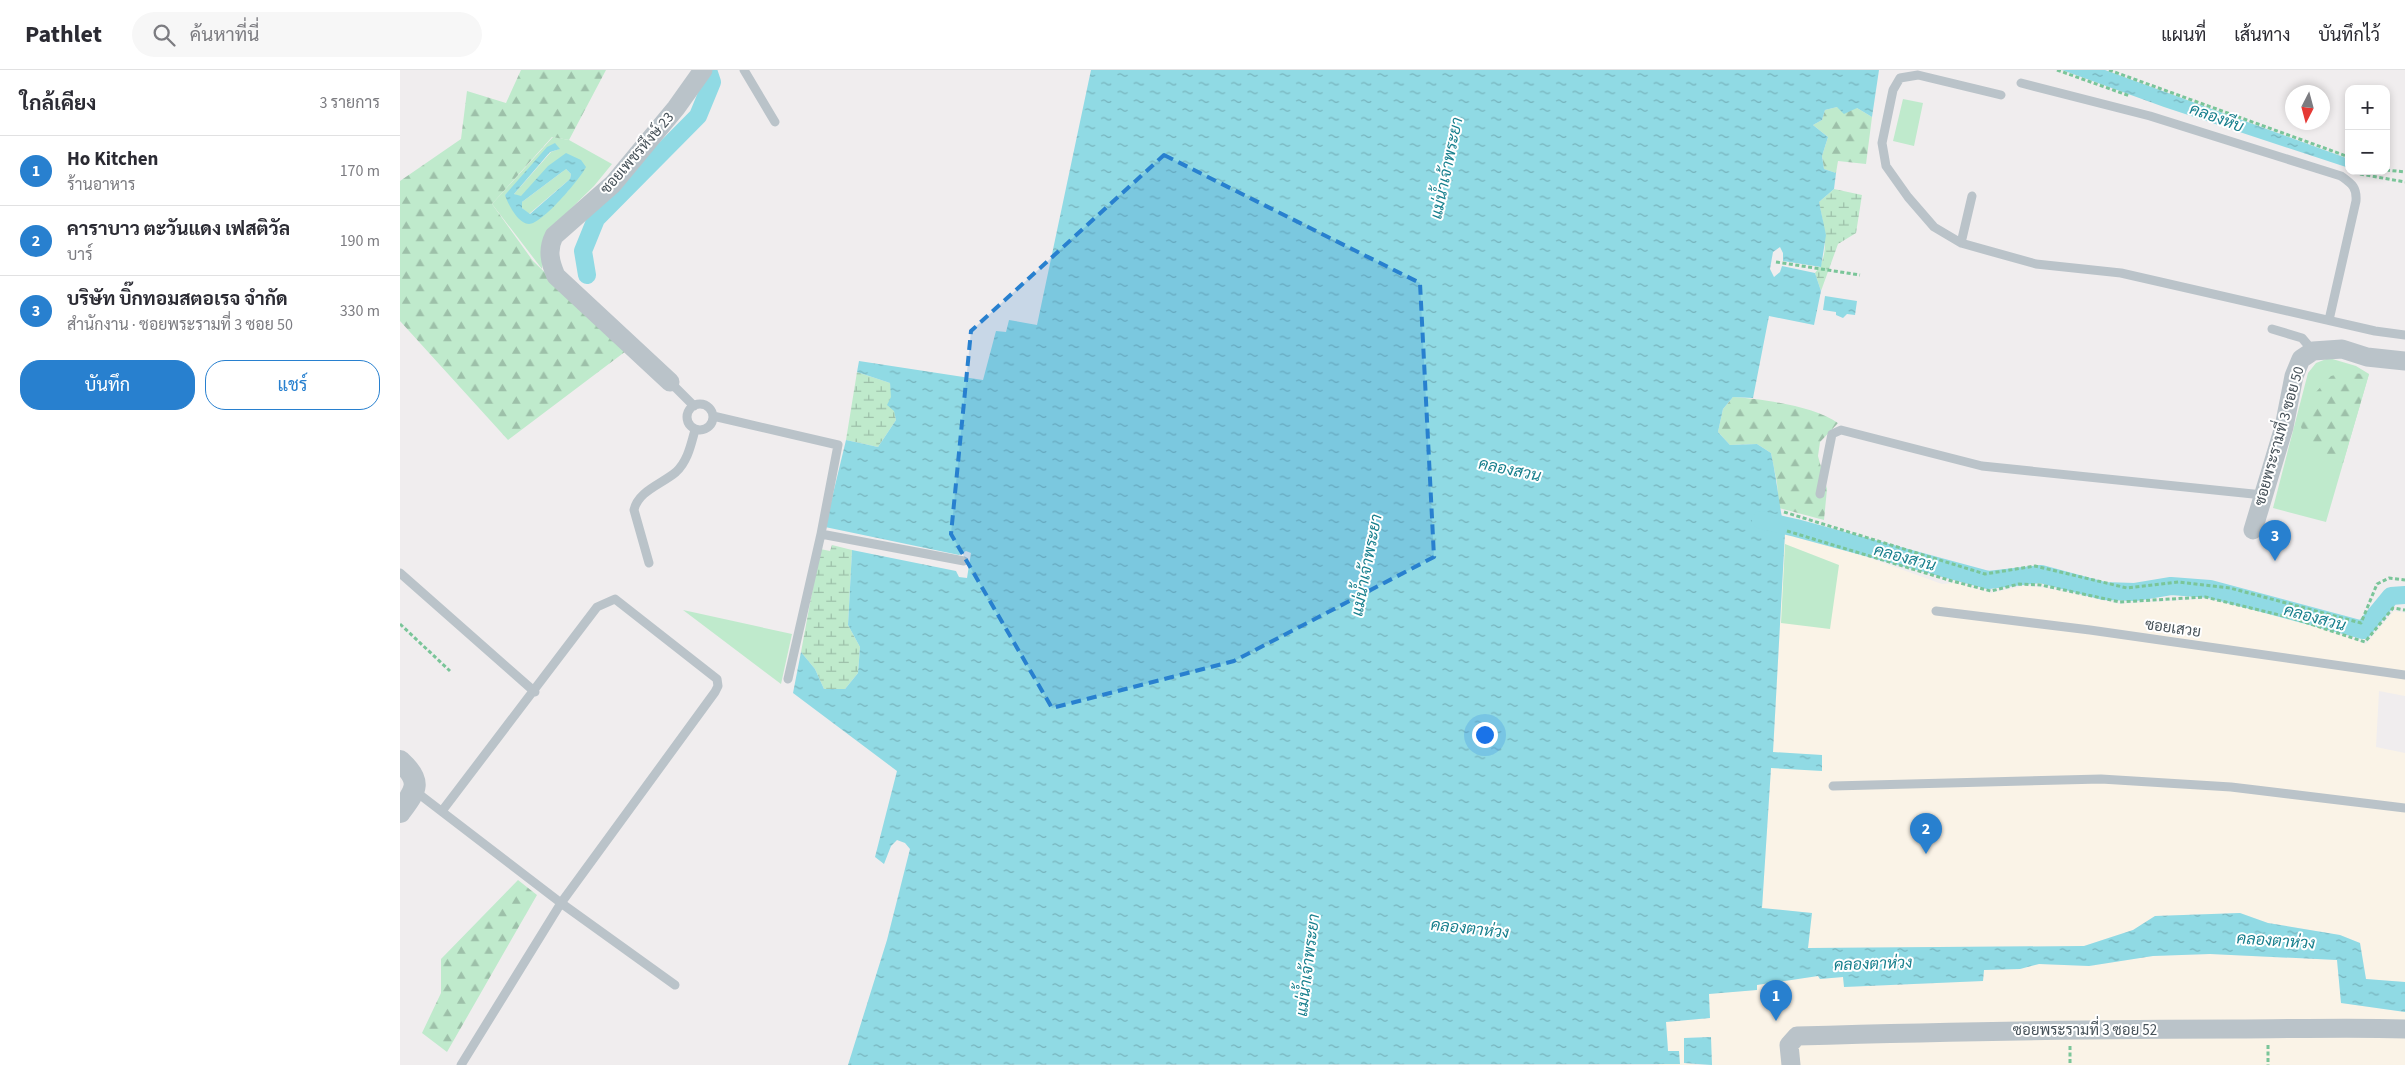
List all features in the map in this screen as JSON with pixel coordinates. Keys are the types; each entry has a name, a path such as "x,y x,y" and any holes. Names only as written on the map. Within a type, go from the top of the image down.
{"street":[{"name":"ซอยเพชรหึงษ์ 23","path":"670,382 556,276 550,259 550,246 554,236 613,184 676,108 703,70"},
{"name":"ซอยพระรามที่ 3 ซอย 50","path":"2253,530 2284,427 2294,376 2301,358 2313,352 2342,349 2368,357 2405,361"},
{"path":"400,761 411,771 415,781 415,791 400,812"},
{"name":"ซอยพระรามที่ 3 ซอย 52","path":"1791,1065 1790,1045 1797,1036 2070,1029 2268,1029 2343,1026 2405,1029"}],"lane":[{"path":"744,70 775,122"},
{"path":"2001,96 1918,75 1900,78 1893,90 1882,143 1886,166 1908,197 1934,227 1961,243 2036,264 2121,273 2376,331 2405,335"},
{"path":"2020,84 2150,116 2341,176 2357,190 2329,320"},
{"path":"1961,243 1972,196"},
{"path":"2272,329 2302,338 2313,352"},
{"path":"670,382 694,406 706,406 713,416 838,445 788,679"},
{"path":"694,406 688,412 687,420 695,430"},
{"path":"695,430 708,428 713,416"},
{"path":"649,563 634,510 635,503 646,492 677,471 687,456 695,430"},
{"path":"1820,494 1832,434 1841,430 1982,466 2263,494"},
{"path":"820,534 964,561"},
{"path":"400,573 535,692"},
{"path":"442,811 535,692 598,607 615,599 717,679 718,683 715,692 561,903 462,1065"},
{"name":"ซอยเสวย","path":"1936,612 2100,631 2405,675"},
{"path":"1833,786 2101,779 2231,787 2405,808"},
{"path":"415,791 561,903 675,985"}],"path":[{"path":"2109,70 2345,156"},
{"path":"2390,170 2405,172"},
{"path":"2363,175 2371,178 2405,182"},
{"path":"1776,262 1860,275"},
{"path":"1784,512 1985,574 2035,566 2127,588 2179,582 2230,588 2361,623 2378,584 2389,578 2405,580"},
{"path":"1787,531 1991,591 2019,584 2041,585 2120,602 2205,597 2292,618 2365,642 2393,608 2405,610"},
{"path":"400,624 450,671"}],"highlighted area":[{"path":"1164,155 1420,283 1434,557 1234,661 1052,708 951,534 971,331"}],"shaded area":[{"path":"1785,533 1867,557 1942,584 1955,583 1991,593 2024,586 2046,588 2119,604 2205,599 2292,618 2366,644 2394,611 2405,613 2405,696 2379,691 2376,747 2405,753 2405,982 2366,979 2360,943 2340,935 2268,923 2240,913 2155,916 2133,930 2084,946 1808,948 1811,913 1762,908 1771,767 1822,770 1822,755 1773,753"},
{"path":"2210,954 2337,960 2341,1003 2405,1012 2405,1065 1712,1065 1710,1037 1684,1038 1684,1063 1697,1065 1659,1065 1659,1063 1680,1063 1668,1051 1666,1022 1710,1018 1708,994 1756,990 1757,985 1818,976 1820,979 1843,977 1845,987 1983,981 1984,970 2020,969 2039,964 2089,966 2153,956"}],"green space":[{"path":"521,70 606,70 569,140 552,137 492,204 533,261 626,351 508,440 400,321 400,181 461,139 467,91 506,103"},
{"path":"1903,99 1923,103 1914,146 1893,141"},
{"path":"1837,107 1857,108 1872,117 1866,164 1838,161 1836,173 1824,169 1822,156 1828,137 1813,125 1822,120 1825,110"},
{"path":"553,137 569,140 612,164 594,186 547,232 542,269 492,204","holes":["555,144 559,149 551,152 514,194 520,197 581,160 568,191 523,221 505,195"]},
{"path":"566,169 571,174 570,179 529,214 522,208 522,202"},
{"path":"1834,189 1862,195 1856,233 1838,244 1821,291 1815,273 1820,266 1825,248 1819,202"},
{"path":"2329,358 2356,366 2369,374 2326,522 2273,508 2308,373 2316,363"},
{"path":"857,372 890,383 896,420 878,447 846,440"},
{"path":"2343,373 2369,374 2343,463 2326,461 2308,444 2301,427 2304,413 2315,393 2331,376"},
{"path":"1733,397 1802,408 1828,417 1838,423 1820,442 1818,456 1827,489 1824,520 1779,508 1777,483 1771,453 1757,444 1730,445 1718,432 1723,409"},
{"path":"1785,544 1839,565 1830,629 1781,623"},
{"path":"832,545 852,550 848,625 860,647 858,673 845,689 824,689 815,669 801,652 820,549 830,551"},
{"path":"683,610 792,634 781,684"},
{"path":"518,880 537,895 447,1052 422,1033 441,993 441,959"}],"water":[{"path":"1091,70 1879,70 1872,117 1857,108 1844,114 1837,107 1825,110 1822,120 1813,125 1828,137 1822,156 1824,169 1836,173 1834,189 1819,202 1826,235 1821,267 1783,261 1783,253 1780,247 1773,252 1770,269 1774,277 1780,272 1782,266 1815,273 1821,291 1814,325 1769,316 1753,398 1733,397 1723,409 1718,432 1730,445 1757,444 1771,453 1775,473 1785,533 1773,752 1822,755 1822,771 1771,768 1762,908 1812,913 1808,948 2084,946 2133,930 2155,916 2240,913 2268,923 2340,935 2360,943 2366,979 2405,982 2405,1012 2341,1003 2337,960 2210,954 2153,956 2089,966 2039,964 2020,969 1984,970 1983,981 1844,987 1843,977 1820,979 1818,976 1757,985 1757,990 1709,994 1710,1018 1666,1022 1668,1051 1679,1051 1680,1064 848,1065 887,940 910,849 905,843 897,840 891,846 884,864 875,857 897,771 793,693 801,652 815,669 824,689 845,689 858,673 860,647 848,625 852,550 956,571 959,577 967,578 971,553 966,551 959,555 825,527 846,440 878,447 896,420 894,411 887,405 891,397 890,383 857,372 859,361 983,380 996,331 1006,332 1009,320 1037,325"},
{"name":"คลองหีบ","path":"2062,70 2105,70 2345,158 2345,167 2164,107"},
{"path":"555,143 560,149 550,152 514,194 521,196 548,166 566,153 581,160 586,167 569,190 543,217 529,224 525,223 514,213 505,195 547,147","holes":["566,169 571,174 570,179 530,214 522,208 522,202"]},
{"path":"1825,296 1857,301 1855,315 1847,314 1843,318 1836,315 1836,312 1823,310"},
{"path":"1711,1037 1712,1065 1684,1063 1684,1038"}],"waterway":[{"path":"587,275 583,251 596,219 698,116 712,82 708,70"},
{"name":"คลองสวน","path":"1761,520 1988,580 2041,574 2104,591 2135,592 2171,586 2210,589 2363,630 2391,596 2405,595"}],"place":[{"name":"บริษัท บิ๊กทอมสตอเรจ จำกัด","path":"2275,561"},
{"name":"คาราบาว ตะวันแดง เฟสติวัล","path":"1926,854"},
{"name":"Ho Kitchen","path":"1776,1021"}],"water label":[{"name":"แม่น้ำเจ้าพระยา","path":"1446,168"},
{"name":"แม่น้ำเจ้าพระยา","path":"1366,565"},
{"name":"คลองตาห่วง","path":"1470,928"},
{"name":"คลองตาห่วง","path":"2276,940"},
{"name":"คลองตาห่วง","path":"1873,963"},
{"name":"แม่น้ำเจ้าพระยา","path":"1307,965"}]}
